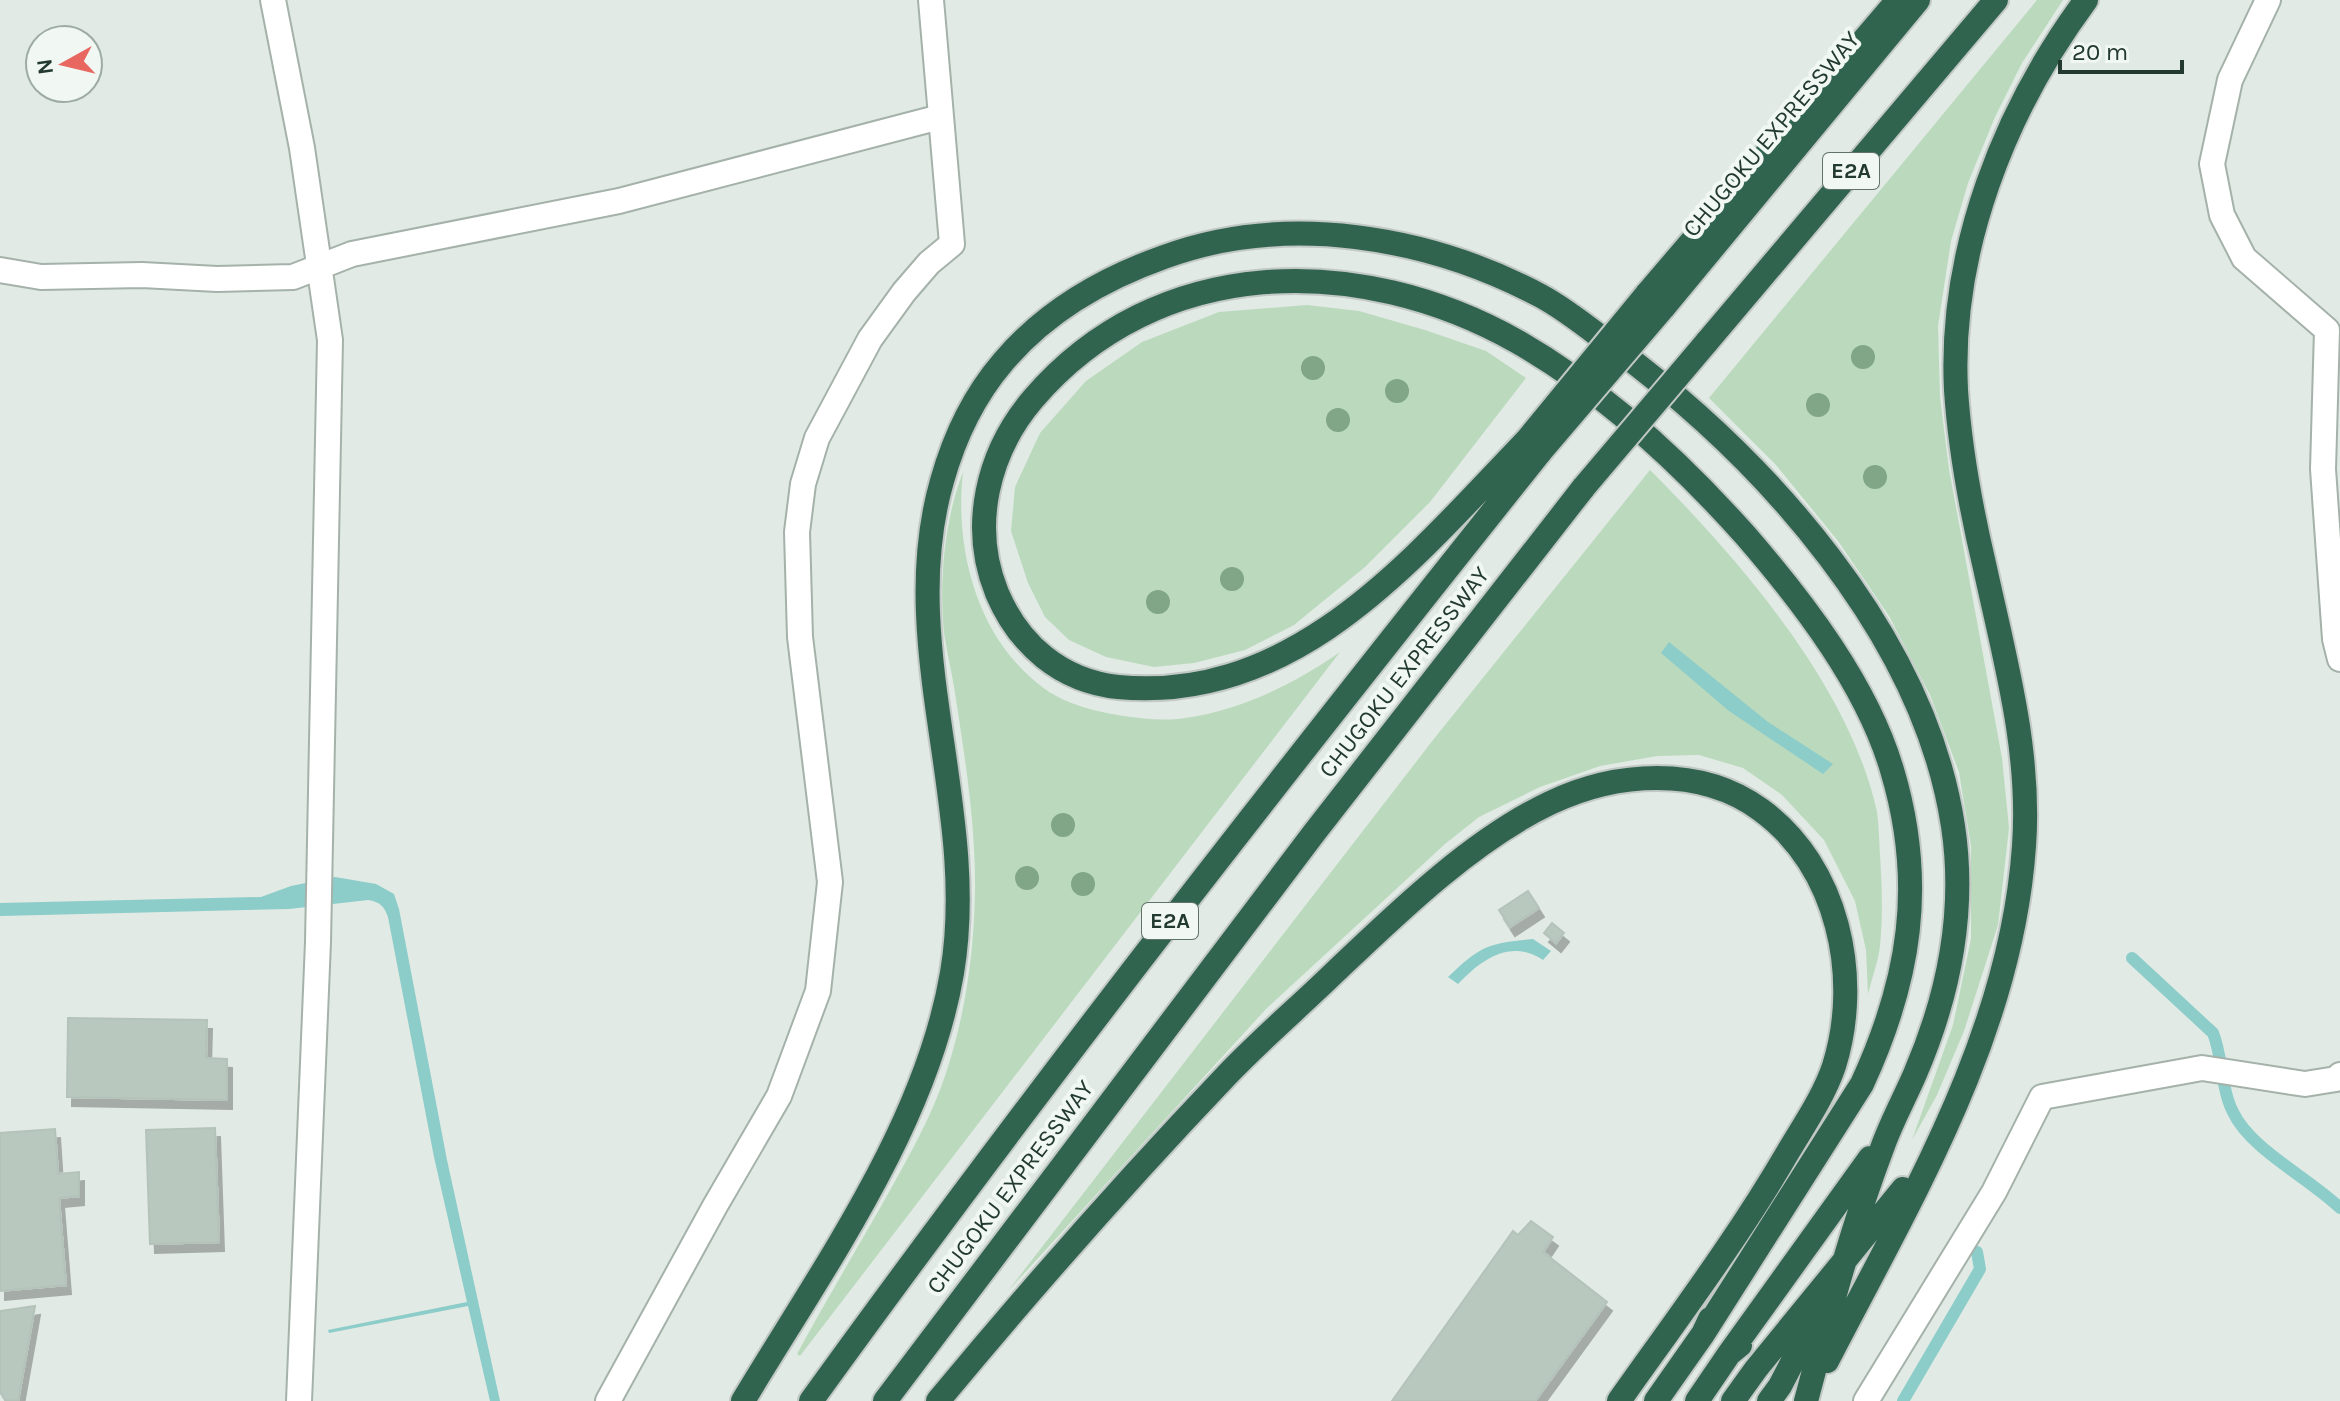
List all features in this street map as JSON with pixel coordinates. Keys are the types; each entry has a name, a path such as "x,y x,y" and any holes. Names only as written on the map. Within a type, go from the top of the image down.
{"highway":[{"path":"1655,302 1898,0"},
{"name":"CHUGOKU EXPRESSWAY","path":"811,1401 1242,826 1534,446 1918,0"},
{"name":"CHUGOKU EXPRESSWAY","path":"885,1401 1295,858 1584,487 1996,0"},
{"path":"1806,1401 1935,1150 1965,1084 1989,1019 2018,904 2024,844 2025,784 2017,718 1971,505 1961,444 1956,387 1957,334 1974,228 1991,174 2013,121 2086,0"},
{"path":"743,1401 884,1167 917,1093 941,1027 954,966 959,898 954,820 930,658 927,565 936,502 951,451 971,408 998,368 1034,329 1076,298 1127,270 1183,250 1240,237 1302,234 1363,237 1425,249 1478,268 1543,298 1656,378 1765,482 1849,583 1910,684 1943,775 1954,828 1958,875 1957,927 1949,976 1935,1025 1886,1137 1843,1264 1806,1401"},
{"path":"1534,446 1375,593 1321,633 1270,661 1227,677 1180,687 1095,685 1059,670 1030,646 1006,615 992,580 984,536 986,492 997,457 1019,415 1051,378 1095,341 1140,314 1190,294 1242,283 1294,280 1352,285 1406,297 1463,316 1516,341 1567,373 1671,457 1779,574 1832,648 1868,712 1892,768 1905,826 1910,883 1908,941 1898,992 1882,1041 1862,1084 1703,1334 1656,1401"},
{"path":"938,1401 1229,1073 1375,934 1462,860 1507,826 1551,802 1596,785 1642,778 1684,780 1726,789 1761,810 1792,839 1816,873 1835,913 1844,958 1844,1010 1834,1066 1768,1188 1619,1401"},
{"path":"1703,1334 1768,1188 1862,1084"},
{"path":"1697,1401 1886,1137"},
{"path":"1733,1401 1935,1150"},
{"path":"1729,1354 1843,1264"},
{"path":"1769,1401 1780,1386 1843,1264"}],"street":[{"path":"273,0 302,148 330,340 318,942 299,1401"},
{"path":"608,1401 779,1096 818,991 830,882 800,637 797,532 803,484 817,438 870,339 929,263 952,244 931,0"},
{"path":"2268,0 2230,80 2212,164 2222,215 2244,258 2327,330 2323,469 2335,639 2340,659"},
{"path":"0,270 41,277 293,277 352,254 619,201 940,117"},
{"path":"1866,1401 1994,1192 2042,1097 2202,1068 2305,1084 2336,1079 2340,1075"}],"green space":[{"path":"2037,0 2063,0 2022,63 1995,117 1968,183 1951,241 1938,326 1940,397 1949,469 2002,758 2009,828 1998,925 1964,1031 1937,1095 1912,1140 1953,1025 1971,939 1971,846 1959,772 1930,695 1889,616 1838,541 1776,465 1709,398"},
{"path":"1307,305 1359,311 1425,330 1486,351 1526,378 1430,502 1365,567 1294,625 1245,650 1194,663 1154,667 1106,657 1069,640 1045,617 1028,583 1011,531 1015,487 1040,433 1086,381 1142,342 1219,312"},
{"path":"1650,470 1719,543 1787,628 1843,718 1863,765 1877,812 1882,889 1880,946 1868,994 1866,950 1855,901 1824,840 1782,795 1743,768 1699,755 1657,756 1600,766 1540,787 1479,817 1445,844 1266,1009 1008,1291 1433,740"},
{"path":"963,472 961,502 967,563 987,620 1022,669 1045,689 1073,704 1124,716 1154,719 1206,714 1266,694 1340,652 800,1356 797,1354 928,1118 952,1054 963,1008 974,915 974,842 944,633 942,593 947,531"}],"water":[{"path":"1669,642 1768,722 1833,764 1823,774 1729,711 1661,653"},
{"path":"335,877 376,884 394,894 399,909 447,1160 500,1401 490,1401 468,1306 329,1333 328,1330 467,1302 434,1157 388,917 381,905 368,900 289,909 0,916 0,903 261,897 291,886"},
{"path":"1533,939 1551,951 1543,960 1519,951 1508,952 1486,960 1458,984 1448,977 1477,952 1505,942"}],"building":[{"path":"1528,891 1539,908 1510,927 1499,910"},
{"path":"1552,923 1564,933 1556,943 1544,933"},
{"path":"68,1018 207,1020 206,1058 227,1059 227,1100 67,1097"},
{"path":"215,1128 219,1242 150,1244 146,1130"},
{"path":"55,1129 58,1174 79,1172 79,1196 59,1198 66,1285 0,1291 0,1133"},
{"path":"1531,1221 1553,1237 1543,1252 1607,1302 1535,1401 1392,1401 1513,1231 1518,1235"},
{"path":"35,1306 18,1401 5,1400 0,1392 0,1311"}],"waterway":[{"path":"2132,958 2213,1033 2229,1103 2241,1126 2266,1151 2340,1208"},
{"path":"1903,1401 1980,1269 1977,1252"}]}
